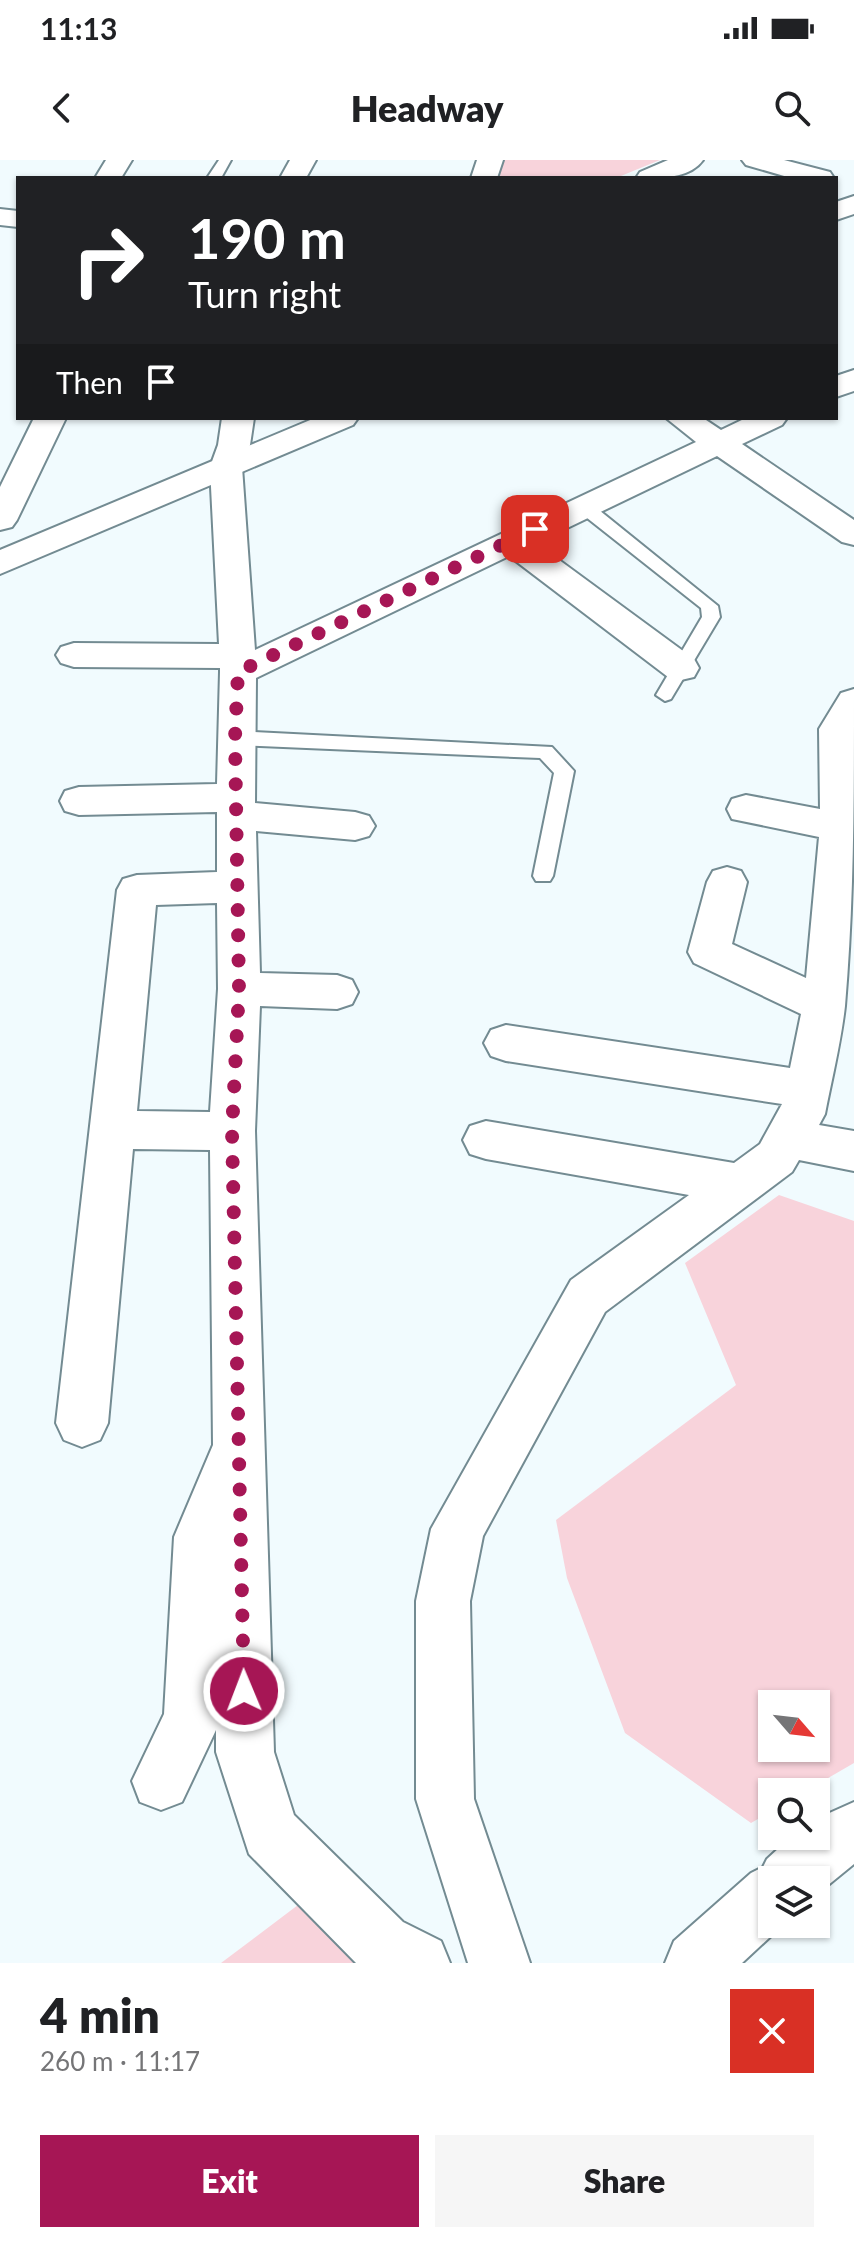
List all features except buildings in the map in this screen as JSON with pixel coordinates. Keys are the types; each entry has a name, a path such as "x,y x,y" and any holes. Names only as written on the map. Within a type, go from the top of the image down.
{"street":[{"path":"654,176 690,160"},
{"path":"755,160 814,176"},
{"path":"0,520 13,467 48,420"},
{"path":"238,420 234,445 226,467 237,664 235,738 239,989 232,1131 236,1443 245,1752 270,1833 381,1944 419,1963"},
{"path":"0,563 337,420"},
{"path":"685,420 854,535"},
{"path":"74,655 237,664 511,541 767,420"},
{"path":"511,541 673,682"},
{"path":"499,1963 445,1799 443,1601 458,1529 588,1296 776,1158 802,1114 807,1089 833,1024 840,827 838,729 854,702"},
{"path":"79,801 236,806 355,826"},
{"path":"746,809 840,827"},
{"path":"727,882 709,952 833,1024"},
{"path":"82,1423 137,890 237,887"},
{"path":"239,989 337,992"},
{"path":"506,1043 807,1089"},
{"path":"112,1130 232,1131"},
{"path":"788,1138 854,1151"},
{"path":"486,1140 741,1184"},
{"path":"161,1781 192,1718 201,1537 236,1443"},
{"path":"803,1866 824,1847 854,1832"},
{"path":"696,1963 758,1907"}],"lane":[{"path":"583,506 709,606 711,617 673,682"},
{"path":"235,738 545,752 564,771 543,876"}],"shaded area":[{"path":"503,160 660,160 621,176 497,176"},
{"path":"779,1195 854,1221 854,1763 828,1778 758,1778 758,1819 751,1823 625,1733 567,1578 556,1520 736,1385 685,1263"},
{"path":"298,1905 373,1963 221,1963"}],"route":[{"path":"244,1691 236,1443 232,1131 239,989 235,738 238,672 535,529"}]}
